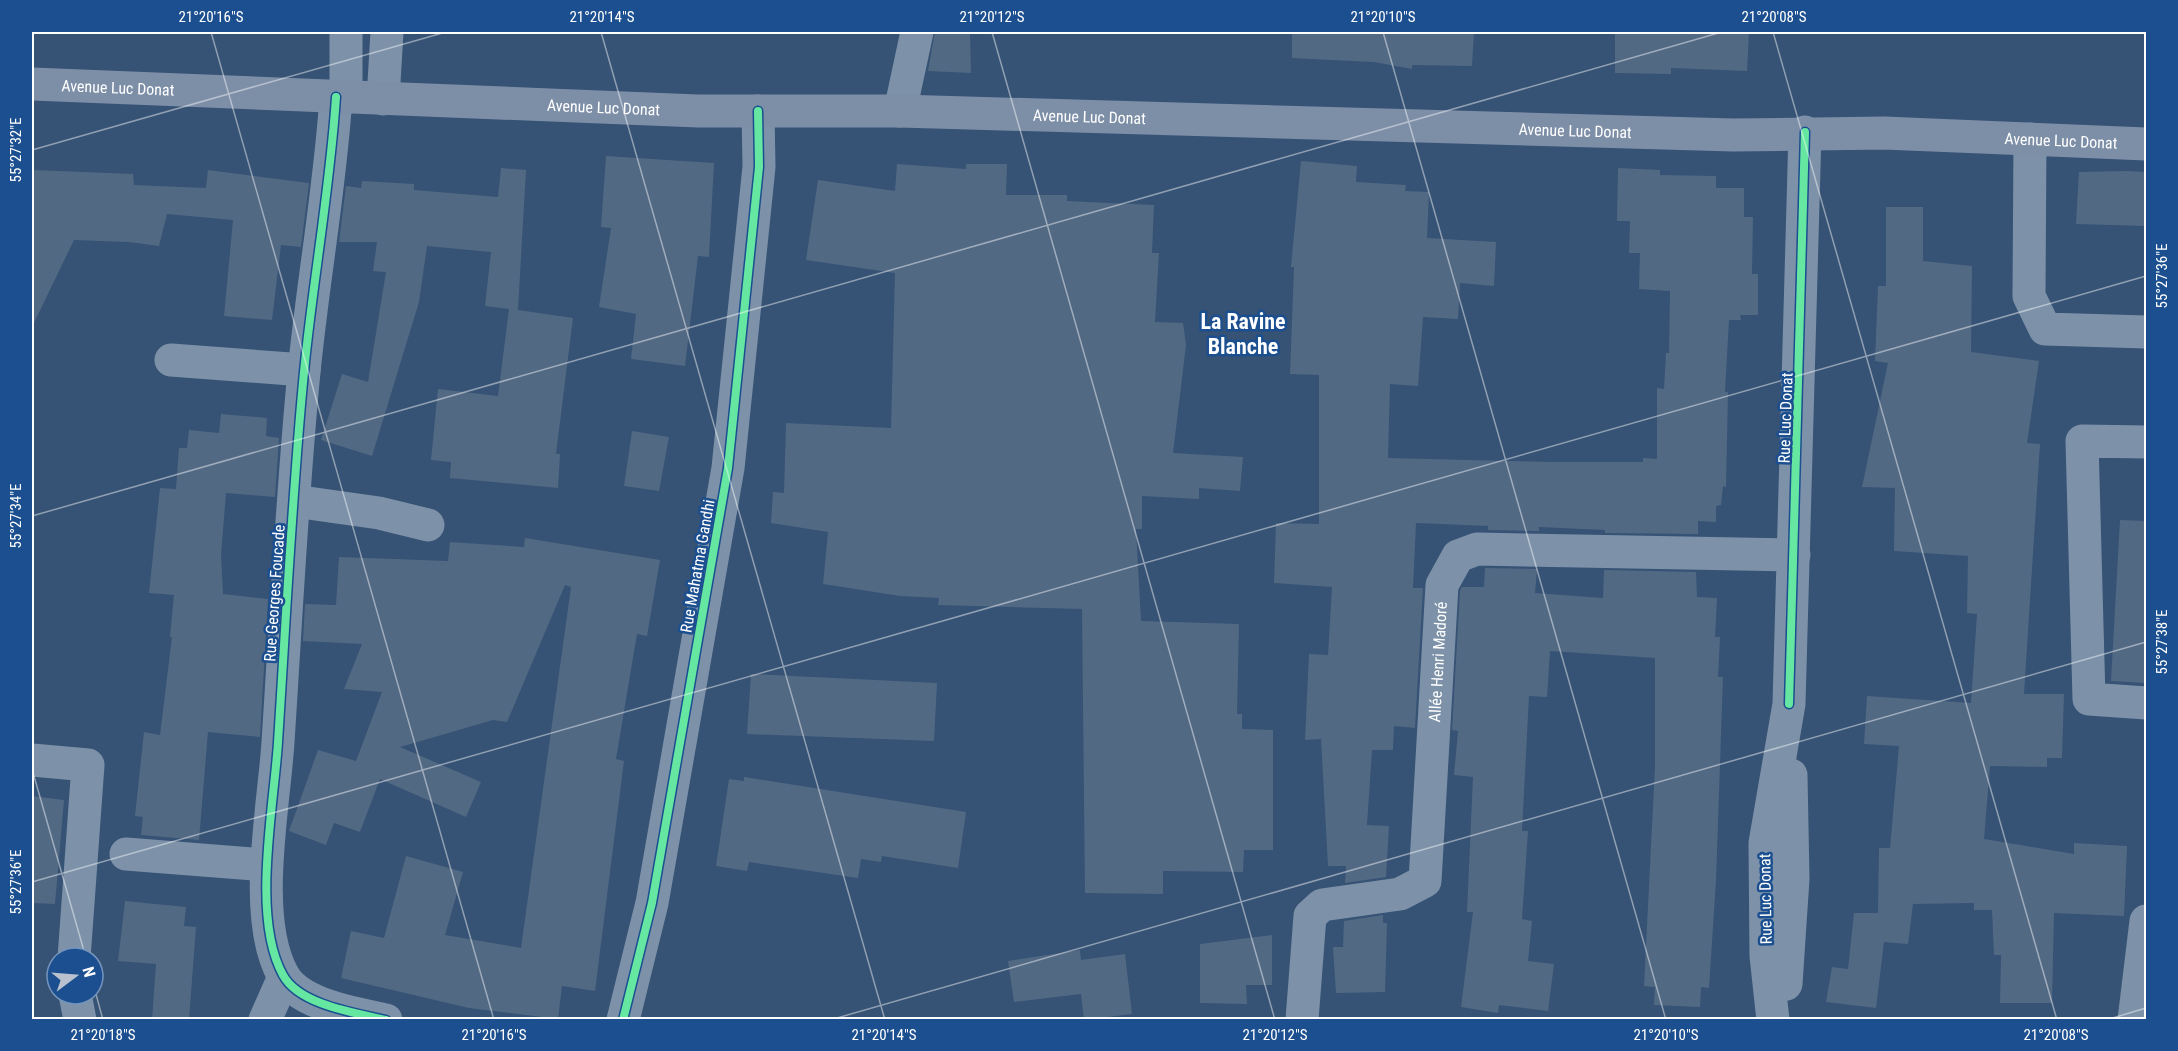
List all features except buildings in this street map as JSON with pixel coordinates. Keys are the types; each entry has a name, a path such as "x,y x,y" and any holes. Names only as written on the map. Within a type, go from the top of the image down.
{"main road":[{"name":"Avenue Luc Donat","path":"32,84 341,98 758,111 900,111 1733,135 1805,132 2146,144"}],"street":[{"name":"Rue Georges Foucade","path":"346,32 341,98 304,370 278,748 266,864 270,927 274,952 284,977 306,997 342,1011 386,1020"},
{"path":"383,99 387,32"},
{"path":"900,111 917,32"},
{"name":"Rue Mahatma Gandhi","path":"623,1020 652,903 728,468 759,167 758,111"},
{"name":"Rue Luc Donat","path":"1773,1020 1766,956 1765,843 1790,704 1805,132"},
{"path":"2030,139 2029,296 2045,329 2146,332"},
{"path":"171,360 304,370"},
{"path":"2146,442 2082,441 2089,699 2146,703"},
{"path":"294,501 379,513 428,525"},
{"name":"Allée Henri Madoré","path":"1302,1020 1310,916 1322,905 1400,894 1425,881 1442,585 1458,556 1477,549 1794,555"},
{"path":"1783,1020 1793,879 1790,704"},
{"path":"32,760 88,765 75,946"},
{"path":"126,854 266,864"},
{"path":"2134,1020 2146,921"},
{"path":"266,1020 284,977"}],"cycle path":[{"path":"336,97 300,418 266,893 273,951 283,975 291,985 315,1001 344,1011 386,1020"},
{"path":"623,1020 652,903 728,468 759,167 758,111"},
{"path":"1789,704 1805,132"}],"district":[{"name":"La Ravine Blanche","path":"1243,334"}]}
